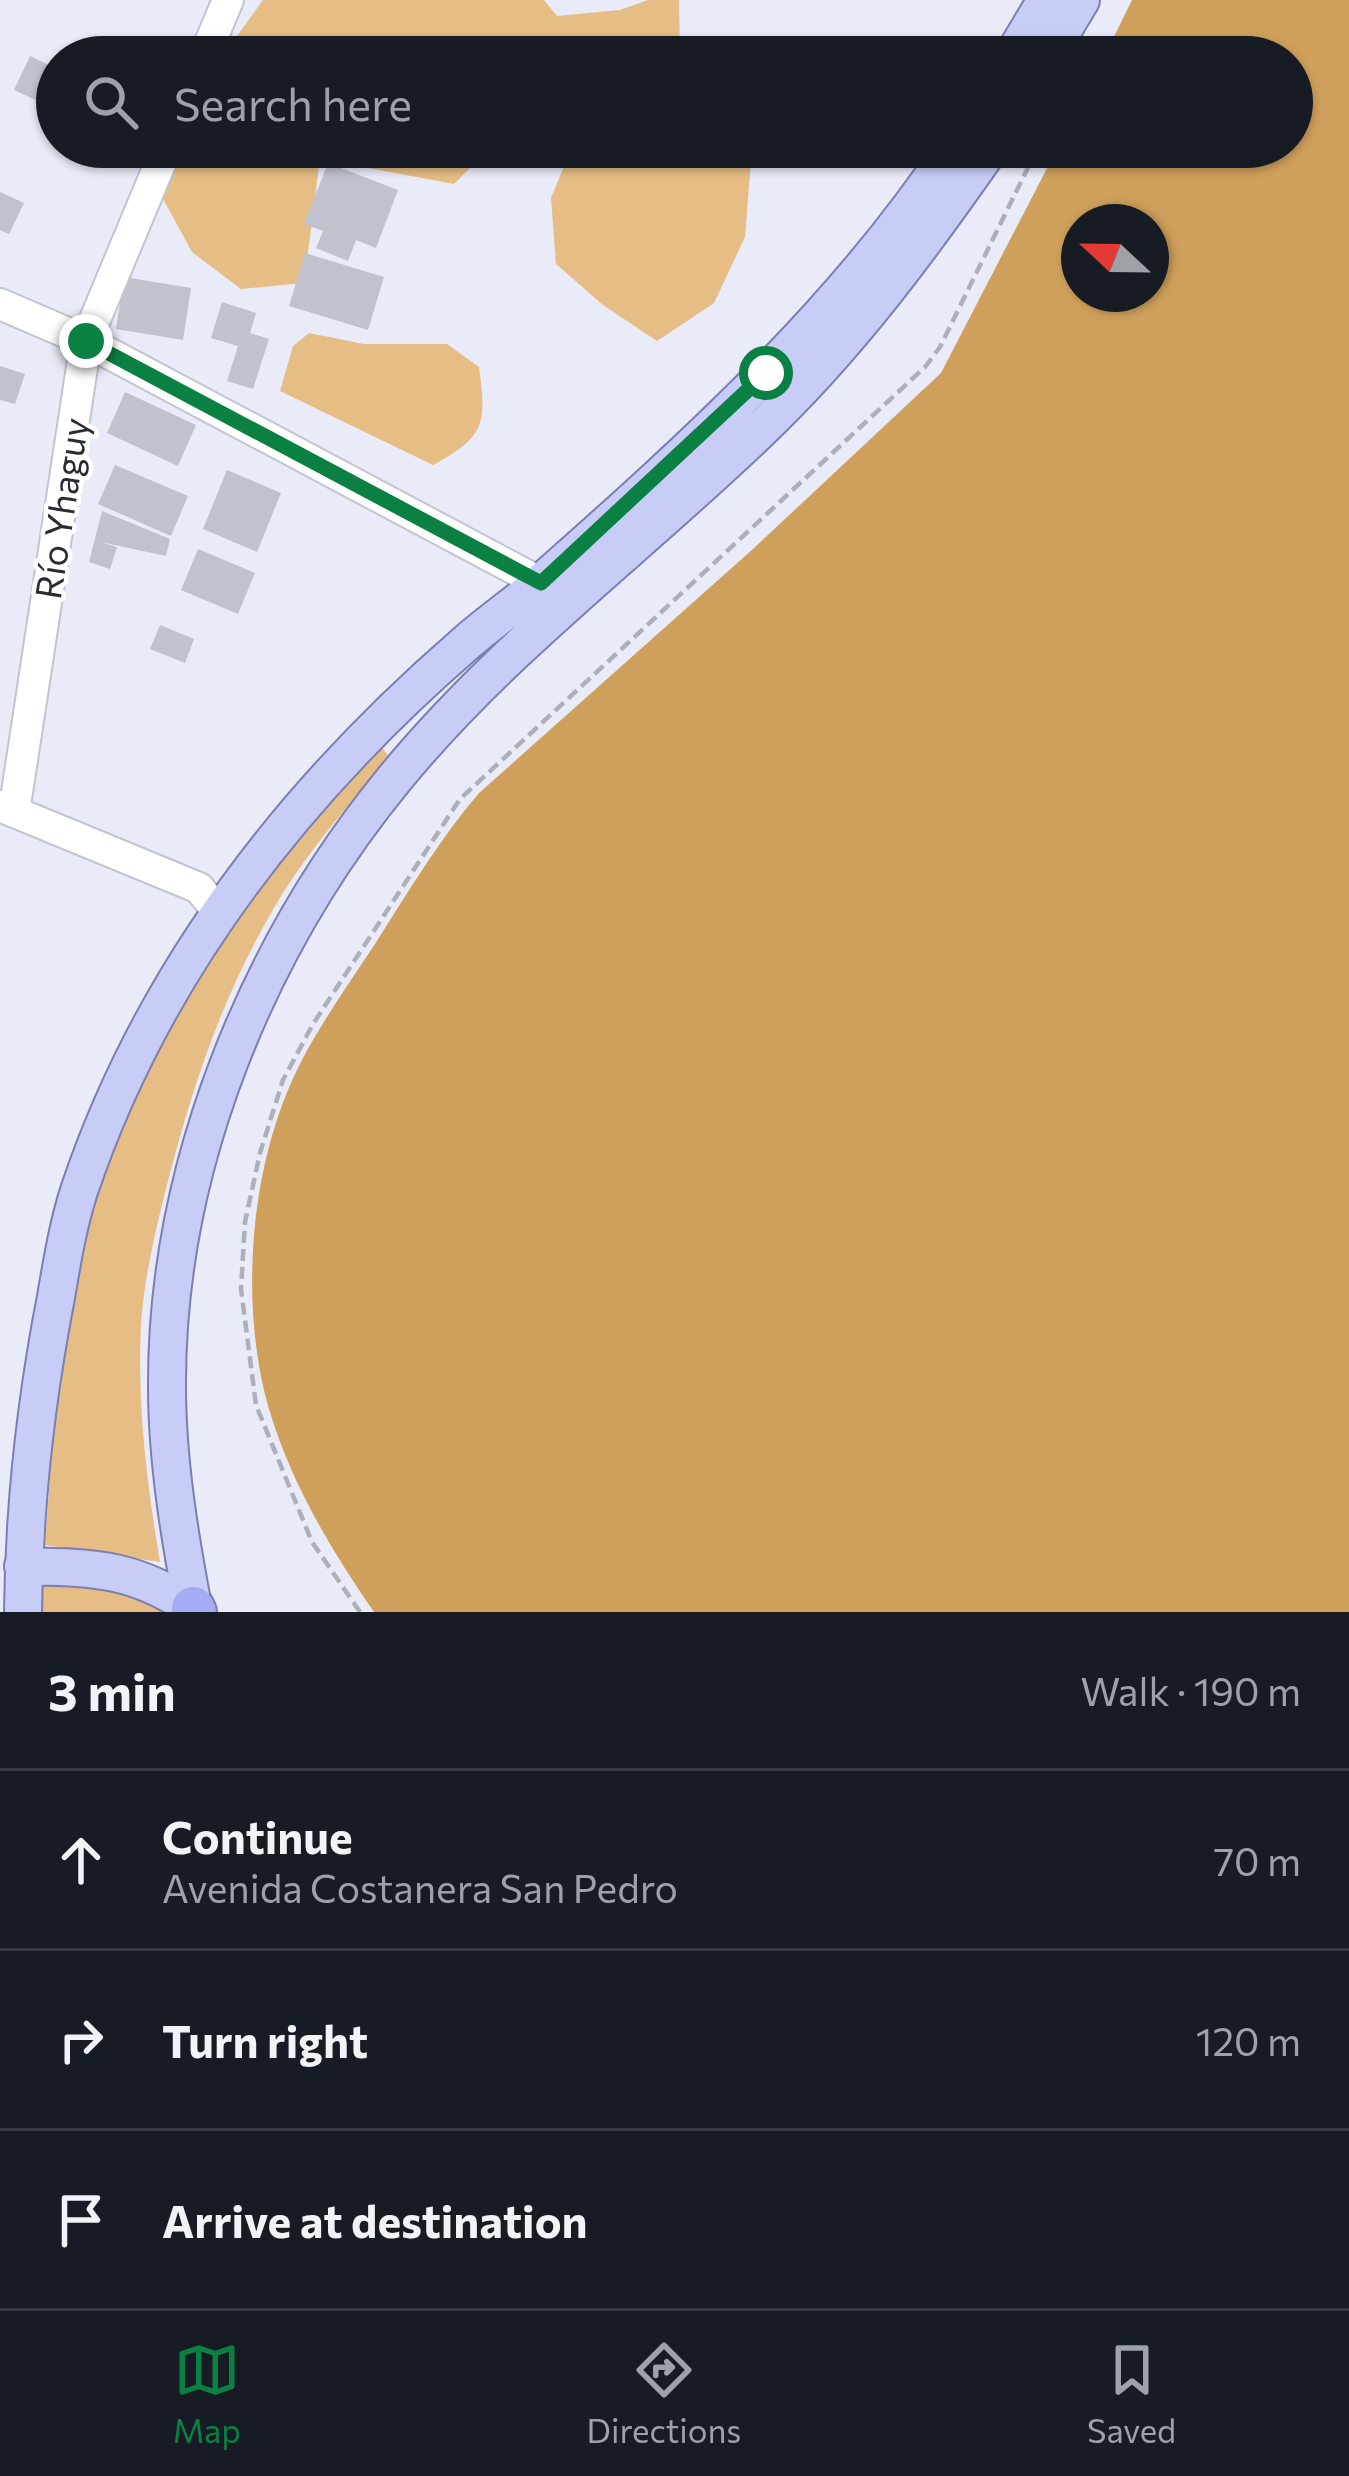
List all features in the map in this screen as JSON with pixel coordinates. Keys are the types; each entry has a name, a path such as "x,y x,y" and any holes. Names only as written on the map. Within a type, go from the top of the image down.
{"main road":[{"path":"1025,36 1046,0"},
{"path":"1060,36 1081,0"},
{"path":"23,1612 12,1564 46,1350 77,1195 134,1054 179,972 218,912 326,779 465,643 541,583 739,401 819,317 939,168"},
{"path":"194,1610 169,1428 169,1324 178,1252 218,1095 244,1023 299,918 395,778 522,644 757,434 834,354 912,260 976,168"},
{"path":"12,1564 110,1570 159,1584 194,1610"}],"street":[{"path":"213,36 228,0"},
{"name":"Río Yhaguy","path":"7,809 86,341 157,168"},
{"path":"0,304 86,341 541,583"},
{"path":"7,809 200,888 218,912"}],"path":[{"path":"360,1612 312,1542 256,1406 241,1289 244,1238 260,1153 283,1080 313,1024 460,799 925,367 940,346 1028,168"}],"shaded area":[{"path":"263,0 544,0 557,16 620,10 648,0 679,0 680,36 237,36"},
{"path":"1132,0 1349,0 1349,1612 374,1612 328,1540 278,1436 259,1367 254,1323 254,1232 284,1099 328,1016 424,867 479,793 753,549 941,373 1047,168 1313,168 1313,36 1114,36"},
{"path":"170,168 319,168 304,283 241,289 192,252 161,195"},
{"path":"368,168 470,168 454,184"},
{"path":"563,168 750,168 745,237 714,303 657,341 603,305 556,264 551,198"},
{"path":"309,333 364,344 447,344 479,367 482,416 473,437 433,465 280,391 293,346"},
{"path":"380,745 388,755 295,875 245,963 201,1069 168,1181 148,1271 140,1355 144,1444 160,1562 45,1545 58,1371 76,1265 98,1176 162,1026 239,910"},
{"path":"38,1584 142,1593 172,1612 37,1612"}],"building":[{"path":"30,56 36,59 36,100 14,90"},
{"path":"326,168 341,168 398,190 376,248 356,240 348,261 316,248 323,231 304,224"},
{"path":"0,192 24,203 9,234 0,230"},
{"path":"305,253 384,277 368,330 289,306"},
{"path":"124,277 191,288 183,340 116,329"},
{"path":"222,302 256,313 250,333 269,339 253,389 227,381 238,346 211,338"},
{"path":"0,366 25,374 15,404 0,400"},
{"path":"125,392 196,425 178,466 107,433"},
{"path":"115,465 188,496 171,536 98,504"},
{"path":"227,470 281,493 257,552 203,529"},
{"path":"102,511 170,539 166,556 101,542 117,547 110,569 89,562"},
{"path":"198,549 255,573 238,614 181,590"},
{"path":"160,625 194,639 185,663 150,649"}],"route":[{"path":"86,341 541,583 766,373"}]}
